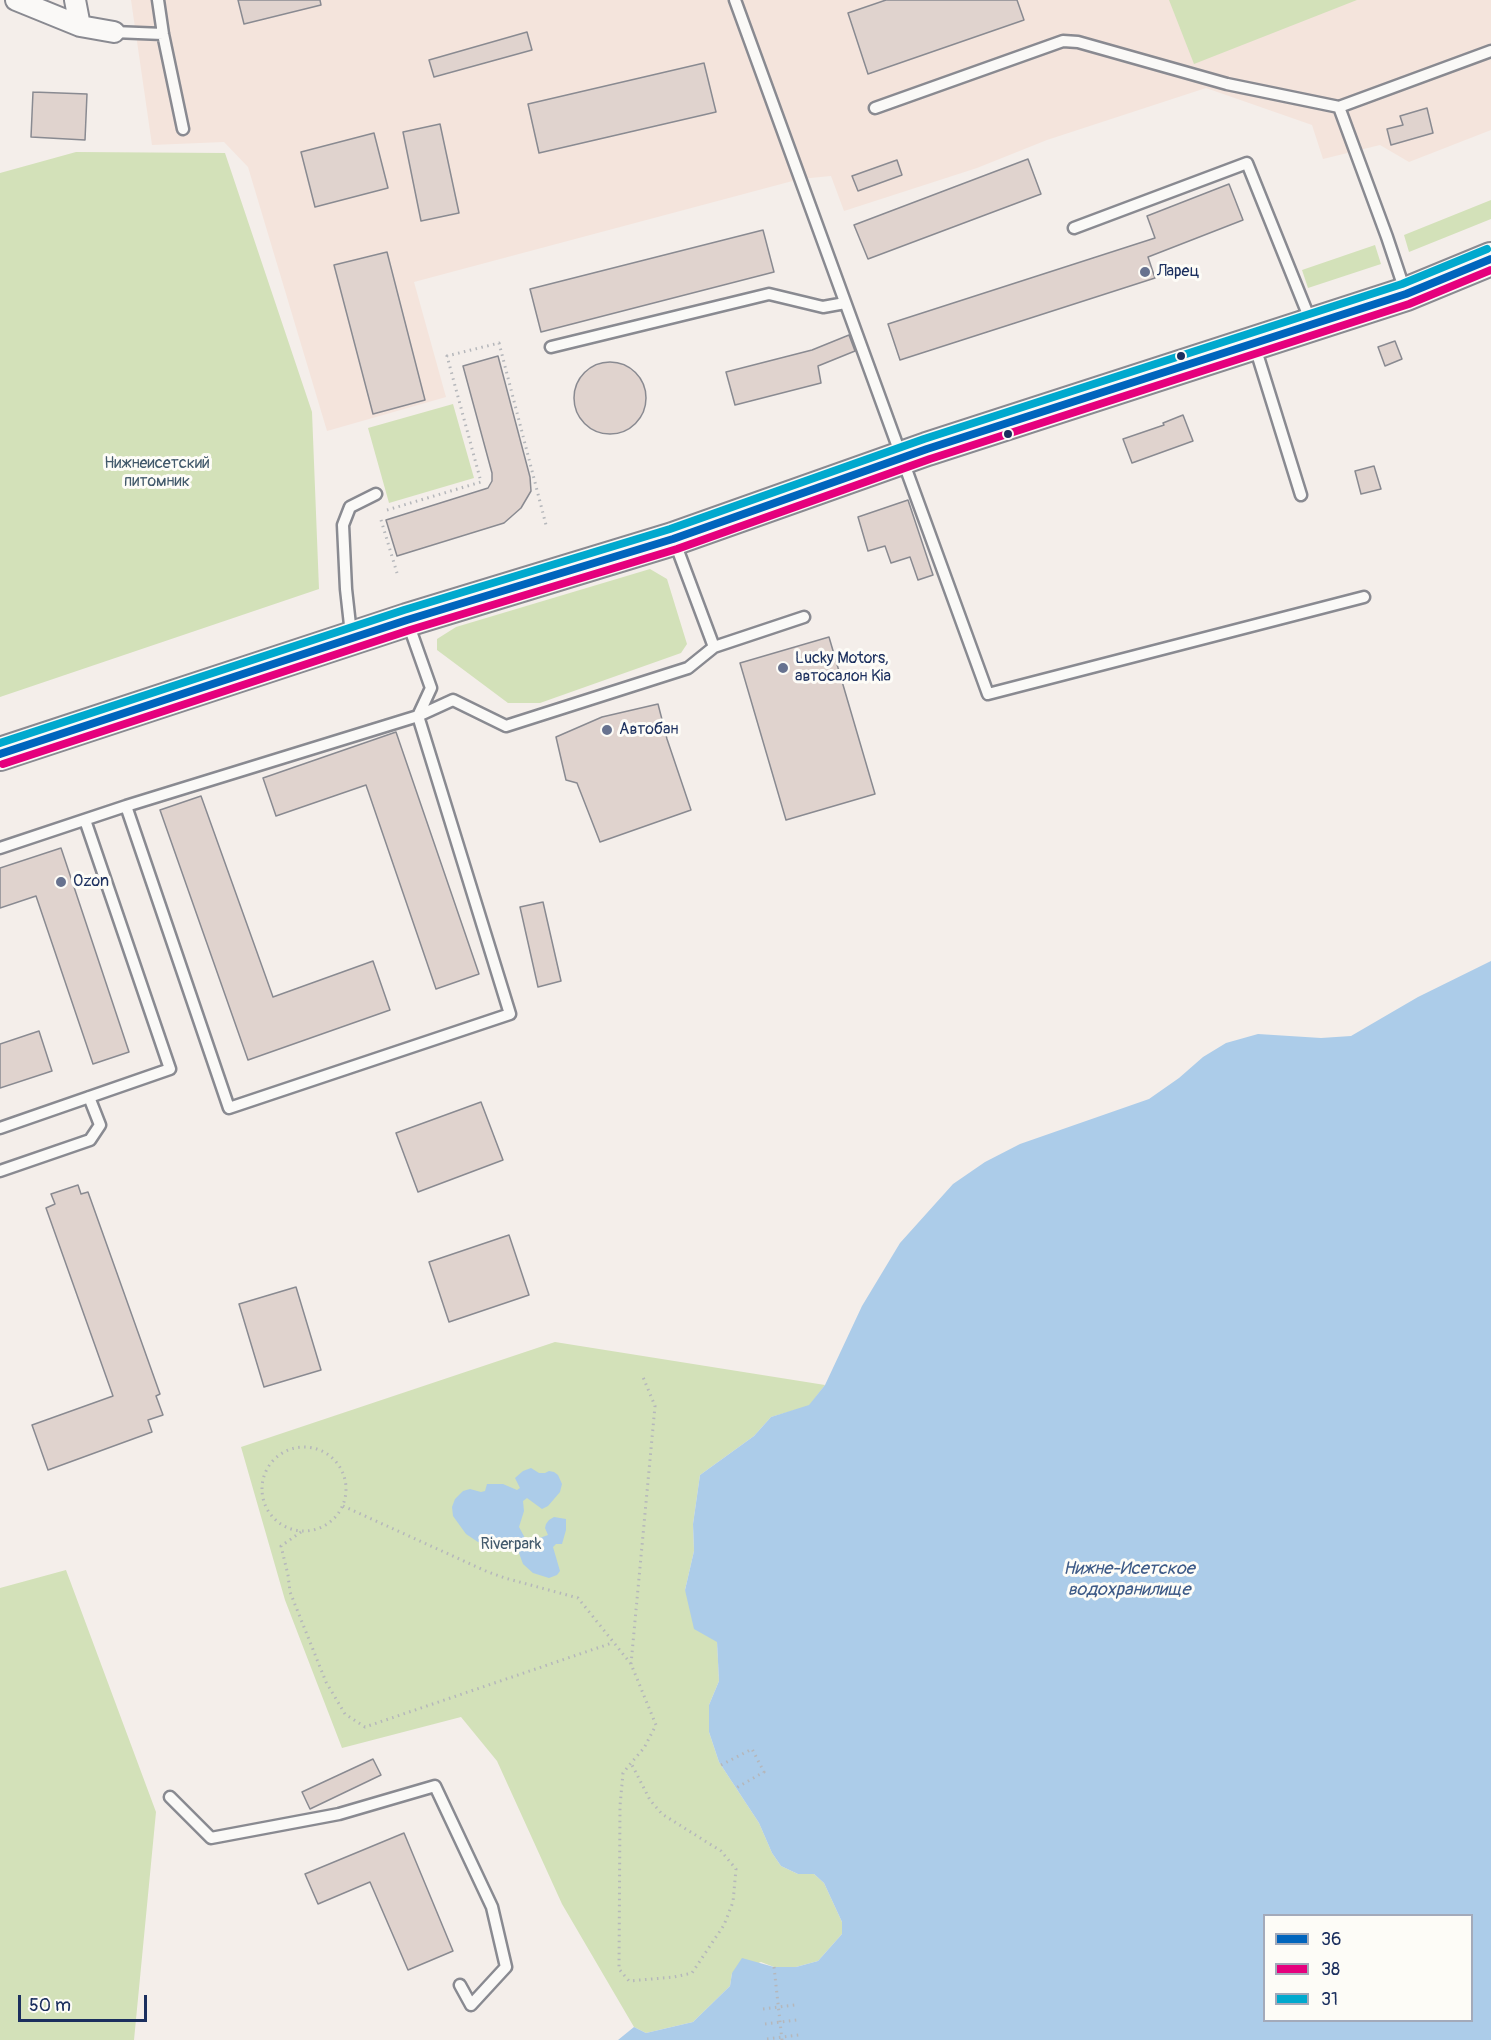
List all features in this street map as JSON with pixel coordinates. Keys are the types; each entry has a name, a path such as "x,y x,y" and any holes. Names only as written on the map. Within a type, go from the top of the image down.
{"main road":[{"path":"0,754 407,620 673,539 903,458 1406,294 1491,259"}],"street":[{"path":"16,0 80,26 114,32"},
{"path":"75,0 80,26"}],"lane":[{"path":"159,0 163,34 183,129"},
{"path":"735,0 988,694 1364,597"},
{"path":"114,32 163,34"},
{"path":"875,108 1063,41 1078,42 1227,84 1339,107 1491,51"},
{"path":"1339,107 1406,294"},
{"path":"1074,228 1247,163 1312,325"},
{"path":"551,346 770,294 822,307 845,303"},
{"path":"1254,344 1301,495"},
{"path":"351,638 343,525 350,507 376,494"},
{"path":"673,539 714,647"},
{"path":"0,848 126,806 418,716 453,700 506,726 688,668 714,647 804,617"},
{"path":"126,806 229,1108 510,1014 418,716 431,688 407,620"},
{"path":"0,1128 170,1069 85,820"},
{"path":"0,1172 90,1140 100,1125 88,1097"},
{"path":"171,1797 211,1838 339,1814 435,1786 492,1908 506,1967 471,2005 460,1984"}],"path":[{"path":"387,510 482,482 447,356 499,343 546,525"},
{"path":"381,520 397,573"},
{"path":"631,1664 655,1406 642,1377"},
{"path":"301,1532 284,1526 271,1515 263,1498 263,1481 270,1465 283,1453 299,1447 317,1449 333,1457 343,1472 347,1489 343,1506 333,1520 318,1529 301,1532 281,1546 290,1592 326,1682 345,1714 365,1727 612,1642"},
{"path":"343,1506 488,1572 578,1598 631,1664 656,1725 644,1748 631,1763 624,1773 620,1806 619,1969 629,1981 692,1973 723,1925 734,1902 736,1869 721,1851 662,1814 650,1800 631,1763"},
{"path":"721,1765 752,1749 764,1772 736,1788"},
{"path":"774,1967 782,2039"},
{"path":"763,2009 795,2005"},
{"path":"765,2024 797,2020"},
{"path":"767,2039 782,2039 799,2035"}],"shaded area":[{"path":"131,0 1491,0 1491,130 1409,162 1380,145 1323,159 1312,125 1206,88 1047,140 977,168 844,211 831,176 800,179 414,282 446,397 327,431 248,167 224,142 152,145"}],"green space":[{"path":"1169,0 1357,0 1194,64"},
{"name":"Нижнеисетский питомник","path":"76,152 225,153 312,412 319,589 0,697 0,173"},
{"path":"1491,200 1491,219 1409,252 1404,235"},
{"path":"1375,245 1381,264 1308,288 1302,270"},
{"path":"453,404 474,478 389,503 368,428"},
{"path":"650,569 667,579 687,644 681,653 540,703 508,703 437,650 437,639 456,627"},
{"name":"Riverpark","path":"555,1342 825,1385 809,1406 771,1417 754,1436 700,1475 693,1524 694,1551 685,1590 717,1641 719,1681 709,1705 709,1732 719,1762 759,1823 772,1853 781,1866 798,1874 814,1874 824,1883 842,1922 842,1934 818,1961 796,1967 774,1967 761,1962 732,1973 730,1986 693,2022 646,2033 634,2027 562,1904 497,1761 461,1717 342,1748 285,1600 241,1447"},
{"path":"66,1570 156,1812 134,2040 0,2040 0,1588"}],"water":[{"name":"Нижне-Исетское водохранилище","path":"1491,961 1491,2040 618,2040 634,2027 646,2033 693,2022 730,1986 732,1973 742,1958 774,1967 796,1967 818,1961 842,1934 842,1922 824,1883 814,1874 798,1874 781,1866 772,1853 759,1823 719,1762 709,1732 709,1705 719,1681 717,1642 694,1629 685,1590 694,1551 693,1524 700,1475 754,1436 771,1417 809,1405 825,1385 862,1306 900,1243 953,1184 985,1162 1020,1144 1149,1099 1179,1078 1203,1057 1226,1043 1258,1034 1321,1038 1351,1036 1418,997"},
{"path":"531,1468 539,1473 554,1472 562,1484 560,1492 548,1506 542,1509 527,1498 523,1501 524,1511 519,1527 526,1540 531,1541 548,1535 545,1528 549,1520 554,1517 566,1519 562,1544 556,1544 553,1547 560,1571 549,1578 533,1573 523,1564 516,1545 513,1543 500,1547 478,1542 466,1534 453,1516 452,1507 455,1499 463,1491 470,1489 485,1491 487,1484 503,1484 517,1490 520,1488 515,1478"}],"building":[{"path":"238,0 320,0 321,5 244,24"},
{"path":"886,0 1017,0 1024,20 868,74 848,13"},
{"path":"527,32 532,50 434,77 429,60"},
{"path":"704,63 716,112 539,153 528,104"},
{"path":"33,92 87,94 85,140 31,137"},
{"path":"1427,108 1433,133 1391,145 1387,129 1403,125 1400,116"},
{"path":"440,124 459,213 421,221 403,132"},
{"path":"374,133 388,188 315,207 301,152"},
{"path":"1028,159 1041,194 868,259 854,225"},
{"path":"897,160 902,175 858,191 852,176"},
{"path":"1229,184 1243,220 1148,257 1155,278 900,360 888,324 1155,238 1147,216"},
{"path":"763,230 774,272 541,332 530,289"},
{"path":"387,252 425,400 373,414 334,265"},
{"path":"849,335 855,351 818,366 821,383 735,405 726,372 812,350"},
{"path":"1395,341 1402,359 1385,366 1378,347"},
{"path":"498,356 530,477 531,491 521,508 504,523 397,556 386,520 488,488 492,481 492,473 463,366"},
{"path":"610,362 630,368 640,378 646,398 640,418 630,428 610,434 590,428 580,418 574,398 580,378 590,368"},
{"path":"1183,415 1193,441 1132,463 1123,439 1164,425 1163,423"},
{"path":"1374,466 1381,489 1361,494 1355,471"},
{"path":"908,500 933,575 918,580 910,557 891,563 885,546 868,551 858,517"},
{"path":"829,637 875,794 786,820 740,663"},
{"path":"658,704 667,739 691,810 600,842 577,783 566,780 556,737 602,717"},
{"path":"396,732 479,974 436,989 366,785 276,816 263,778"},
{"path":"201,796 273,997 373,961 390,1010 248,1060 160,810"},
{"path":"61,848 129,1052 93,1064 36,896 0,908 0,868"},
{"path":"543,902 561,981 538,987 520,907"},
{"path":"39,1031 52,1071 0,1088 0,1044"},
{"path":"481,1102 503,1160 418,1192 396,1133"},
{"path":"78,1185 81,1194 88,1192 160,1394 156,1396 163,1415 148,1420 152,1432 48,1470 32,1425 113,1396 46,1208 55,1204 51,1194"},
{"path":"509,1235 529,1295 449,1322 429,1262"},
{"path":"296,1287 321,1370 264,1387 239,1304"},
{"path":"373,1759 381,1775 310,1809 302,1792"},
{"path":"404,1833 453,1951 408,1970 370,1882 318,1904 305,1874"}],"transit line":[{"name":"31","path":"0,743 404,610 670,529 924,439 1402,284 1487,249"},
{"name":"36","path":"0,754 407,620 673,539 927,449 1406,294 1491,259"},
{"name":"38","path":"3,764 410,630 677,549 930,459 1409,304 1491,270"}],"place":[{"name":"Ларец","path":"1145,272"},
{"name":"Lucky Motors, автосалон Kia","path":"783,668"},
{"name":"Автобан","path":"607,730"},
{"name":"Ozon","path":"61,882"}]}
